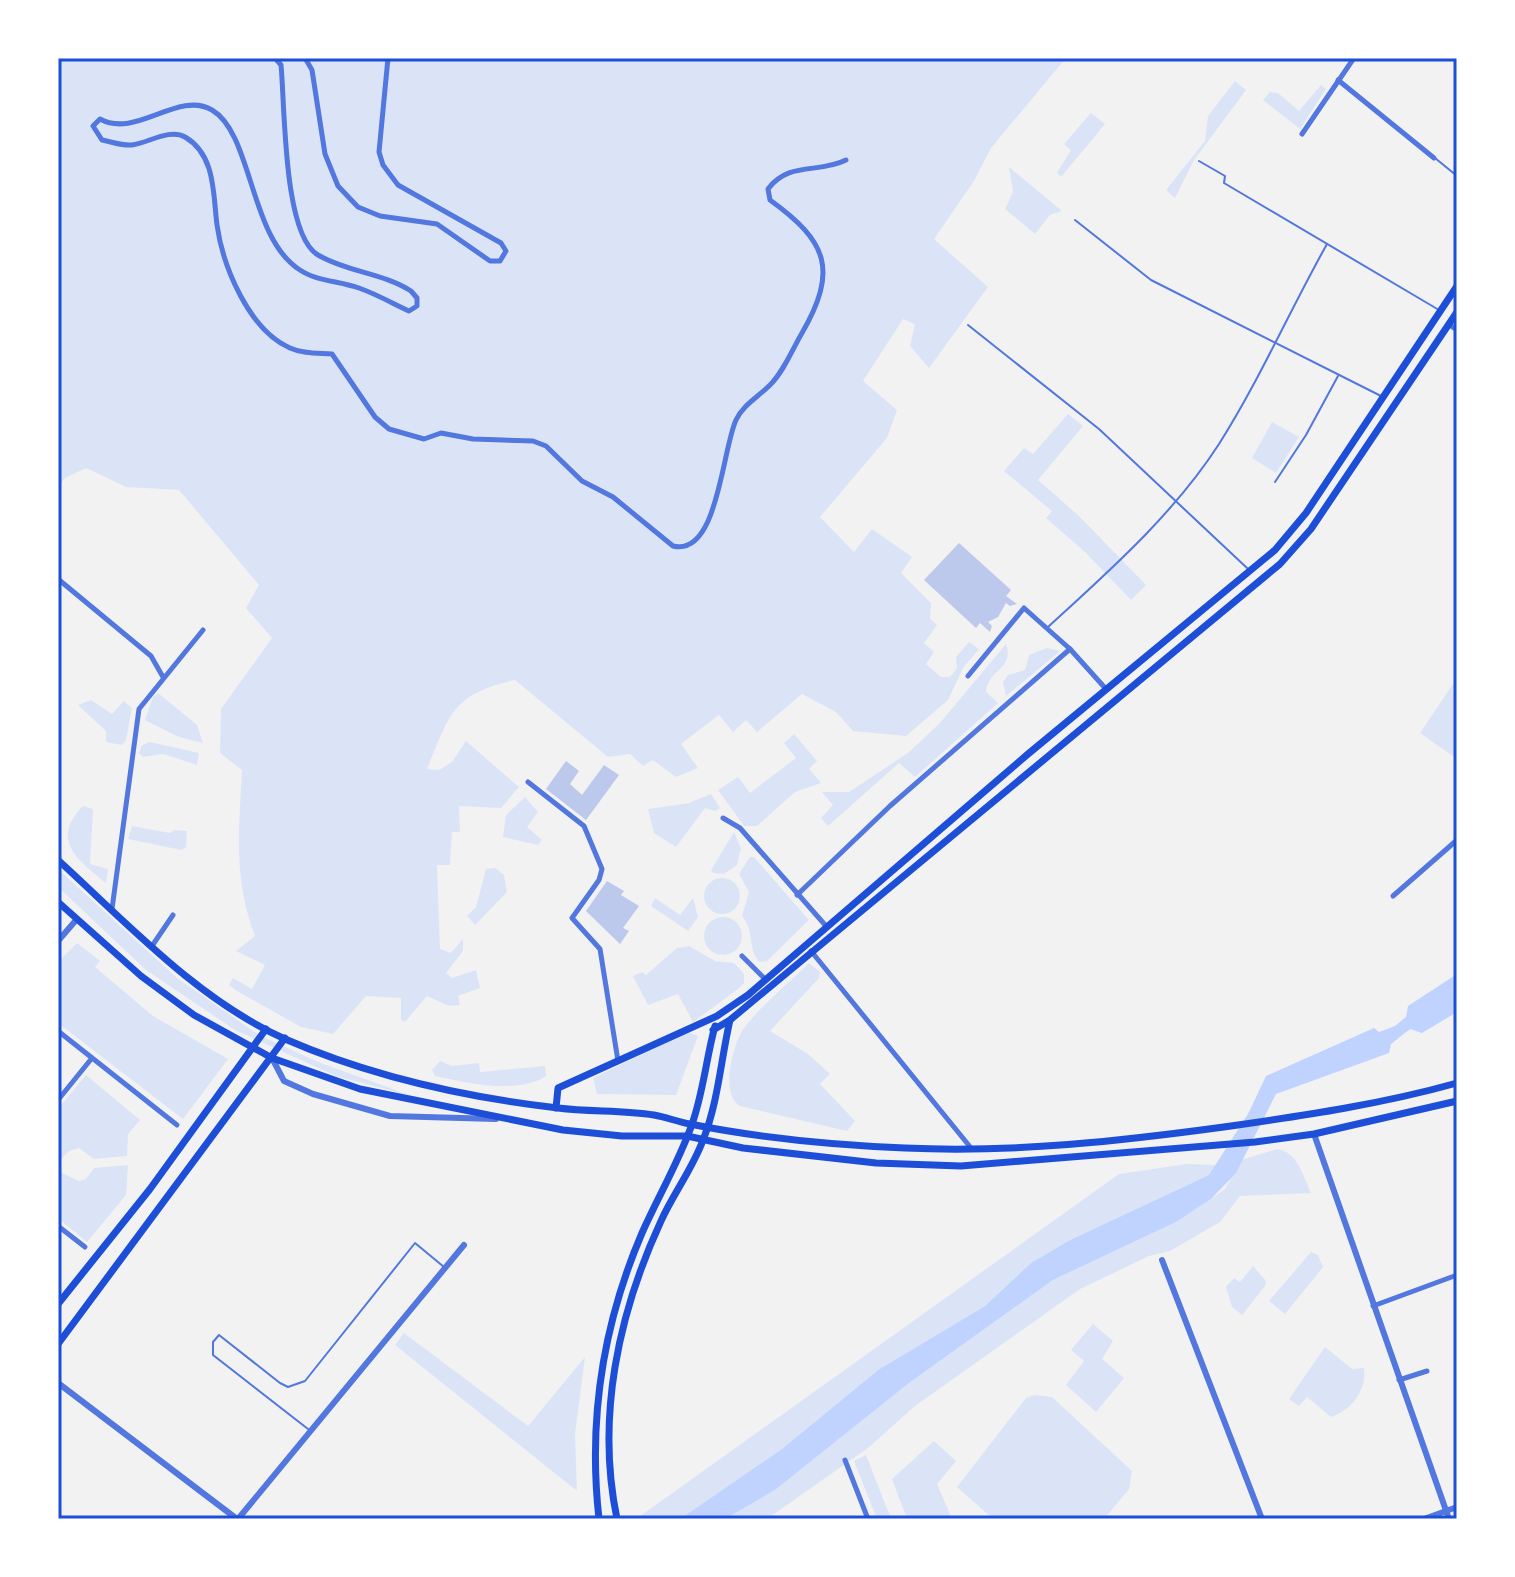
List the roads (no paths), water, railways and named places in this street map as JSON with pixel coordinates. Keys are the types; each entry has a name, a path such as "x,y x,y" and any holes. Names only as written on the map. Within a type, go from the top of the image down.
{"main road":[{"path":"713,1030 730,1020 808,947 826,926 1106,689 1252,572 1306,513 1457,286"},
{"path":"556,1108 558,1088 721,1014 808,947 850,922 1179,644 1251,591 1311,529 1457,312"},
{"path":"58,860 152,946 220,1000 266,1029 376,1074 451,1093 556,1108 653,1115 692,1125 901,1148 1014,1150 1173,1135 1330,1112 1457,1083"},
{"path":"58,902 141,976 194,1015 272,1058 360,1089 515,1120 622,1136 687,1136 876,1163 961,1166 1255,1142 1314,1134 1457,1101"},
{"path":"721,1014 730,1020"},
{"path":"599,1519 592,1461 600,1375 617,1302 642,1234 692,1125 713,1030 721,1014"},
{"path":"617,1519 611,1490 608,1431 623,1318 657,1229 703,1140 730,1020"},
{"path":"58,1304 150,1189 266,1029"},
{"path":"58,1344 285,1038"}],"street":[{"path":"275,58 281,65 287,165 298,231 315,254 411,291 417,298 417,306 409,311 356,287 299,270 287,258 268,231 236,145 223,120 213,110 186,107 131,124 108,123 100,119 93,126 102,140 128,146 168,135 179,134 189,138 208,163 225,255 254,316 268,334 293,350 332,354 375,417 389,429 424,439 441,433 473,439 533,441 546,446 582,481 613,497 673,546 684,549 703,535 709,522 736,419 780,373 818,305 825,279 815,238 770,200 768,189 777,178 789,171 831,168 846,160"},
{"path":"305,58 312,70 325,154 338,186 358,207 380,216 437,224 490,261 500,261 506,251 501,243 398,185 383,165 379,152 388,58"},
{"path":"1302,134 1354,58"},
{"path":"1338,80 1434,158"},
{"path":"1448,324 1457,330"},
{"path":"58,579 151,656 163,677"},
{"path":"968,676 1024,608 1070,649 1106,689"},
{"path":"112,909 139,709 203,630"},
{"path":"797,895 890,806 1070,649"},
{"path":"528,782 584,826 602,869 599,880 572,918 600,949 618,1062"},
{"path":"723,818 740,828 826,926"},
{"path":"1393,896 1457,840"},
{"path":"152,946 173,915"},
{"path":"58,941 77,919"},
{"path":"808,947 973,1150"},
{"path":"742,956 766,980"},
{"path":"58,1031 177,1125"},
{"path":"58,1100 92,1058"},
{"path":"272,1058 284,1081 360,1108 423,1119 515,1120"},
{"path":"1314,1134 1372,1307 1449,1519"},
{"path":"58,1226 85,1247"},
{"path":"58,1383 237,1519 464,1245"},
{"path":"1162,1260 1262,1519"},
{"path":"1372,1307 1457,1275"},
{"path":"1398,1381 1427,1371"},
{"path":"845,1460 868,1519"},
{"path":"1424,1519 1457,1507"}],"lane":[{"path":"1434,158 1457,176"},
{"path":"1199,161 1225,176 1224,183 1440,310"},
{"path":"1075,220 1140,274 1382,396"},
{"path":"1047,628 1112,569 1175,500 1219,445 1327,244"},
{"path":"968,325 1099,429 1252,572"},
{"path":"1275,482 1306,435 1339,374"},
{"path":"309,1429 213,1355 213,1342 219,1335 280,1383 296,1386 305,1381 415,1243 445,1268"}],"water":[{"path":"1457,974 1457,1012 1422,1033 1410,1029 1391,1044 1389,1053 1276,1094 1236,1173 1211,1199 1176,1222 1053,1280 909,1383 775,1490 725,1519 680,1519 782,1449 878,1370 985,1306 1031,1263 1070,1240 1209,1175 1248,1114 1266,1076 1374,1028 1379,1032 1395,1026 1406,1017 1408,1006"}]}
